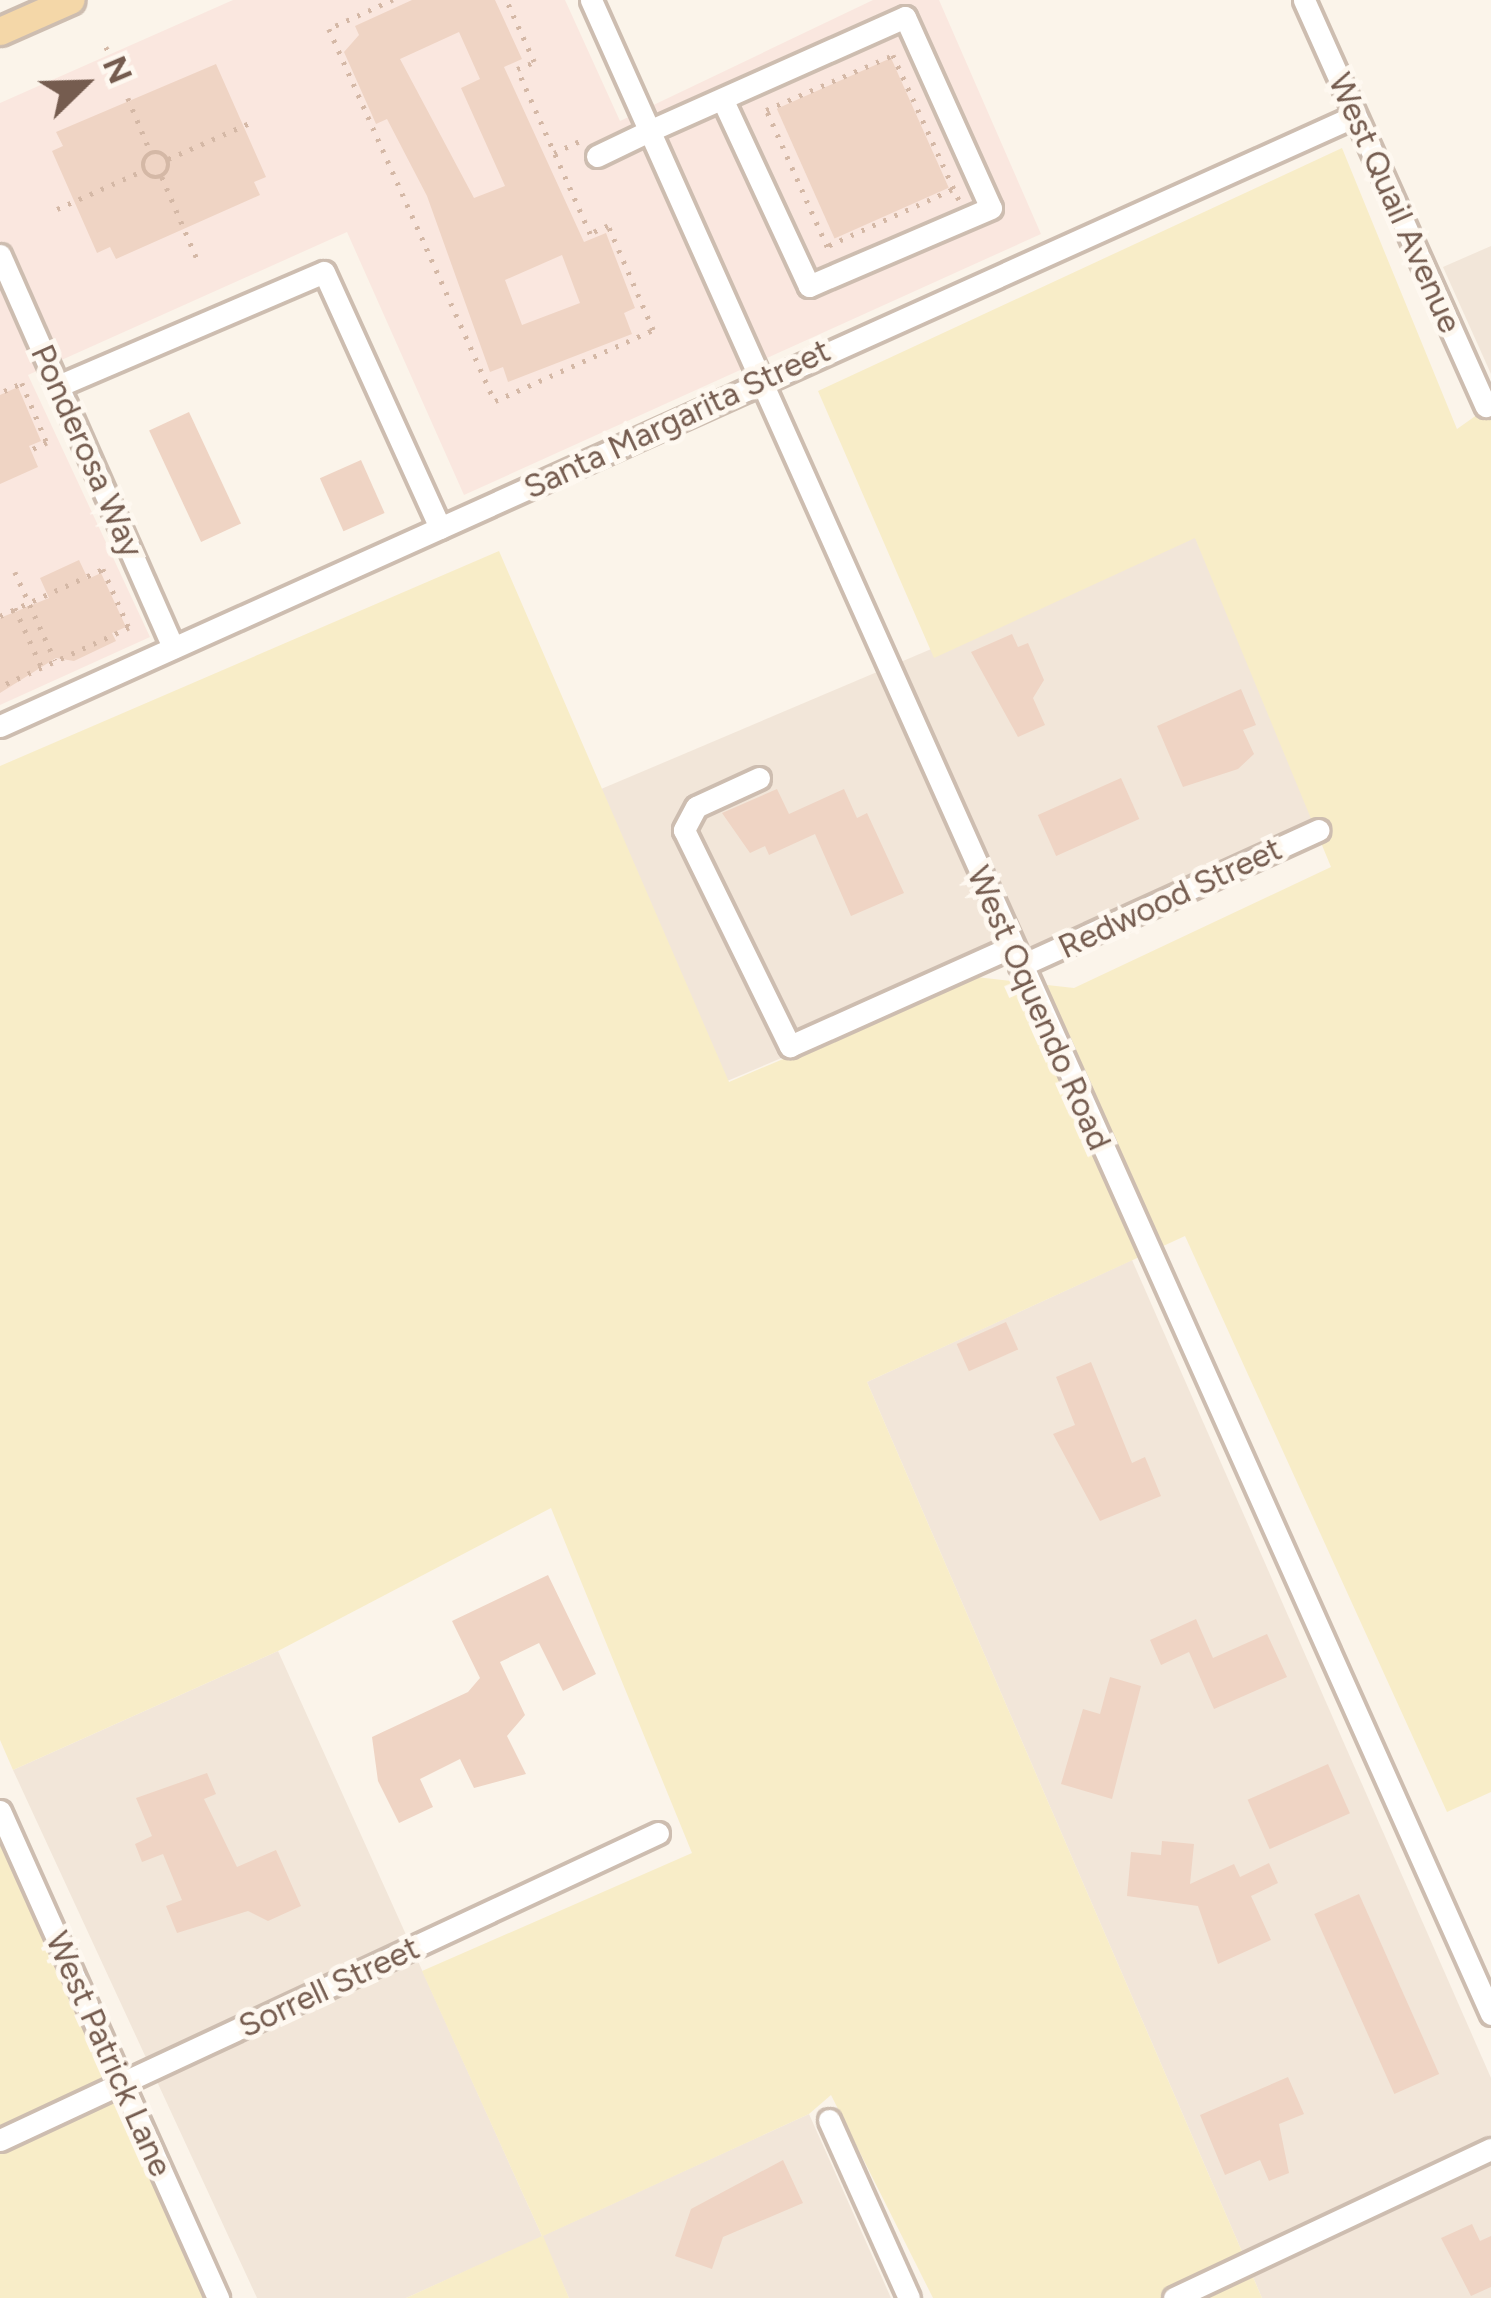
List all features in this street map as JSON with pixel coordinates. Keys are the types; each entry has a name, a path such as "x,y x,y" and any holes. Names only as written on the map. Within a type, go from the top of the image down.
{"main road":[{"path":"0,31 70,0"}],"street":[{"name":"West Quail Avenue","path":"1304,0 1486,406"},
{"name":"West Oquendo Road","path":"595,1 759,380 1491,2014"},
{"path":"593,146 649,131 904,17 991,208 808,286 722,99"},
{"name":"Santa Margarita Street","path":"0,726 759,380 1355,116"},
{"name":"Ponderosa Way","path":"0,254 173,648"},
{"path":"58,386 324,272 440,528"},
{"name":"Redwood Street","path":"759,778 696,807 684,830 790,1046 1319,830"},
{"name":"West Patrick Lane","path":"0,1810 218,2298"},
{"name":"Sorrell Street","path":"0,2140 658,1833"},
{"path":"829,2120 909,2298"},
{"path":"1174,2298 1491,2149"}],"path":[{"path":"393,0 329,28 495,401 653,330 608,226 590,234 517,69 534,62 506,0"},
{"path":"106,46 112,58"},
{"path":"892,55 952,190 827,247 766,110 892,55"},
{"path":"57,209 144,170 151,153 128,98"},
{"path":"151,153 168,159 252,122"},
{"path":"554,153 593,146"},
{"path":"168,159 162,177 198,261"},
{"path":"144,170 162,177"},
{"path":"4,391 22,383 47,443 31,450"},
{"path":"0,616 103,569 129,628 0,687"},
{"path":"15,572 56,662"},
{"path":"15,608 42,668"}],"shaded area":[{"path":"233,0 565,0 620,121 873,0 939,0 1041,234 464,495 347,232 28,375 150,637 0,705 0,103"},
{"path":"1491,246 1491,374 1443,267"},
{"path":"1195,537 1319,830 720,1084 596,791"},
{"path":"1132,1260 1491,2078 1491,2298 1262,2298 867,1382"},
{"path":"278,1651 542,2236 809,2114 891,2298 569,2298 542,2237 406,2298 257,2298 13,1770"}],"sand":[{"path":"1342,148 1457,429 1491,405 1491,1792 1447,1812 1185,1236 867,1382 1262,2298 933,2298 831,2095 809,2114 543,2236 569,2298 406,2298 542,2236 422,1971 692,1853 551,1508 278,1651 13,1770 0,1740 0,766 499,551 729,1082 976,977 1074,988 1331,867 1195,538 934,658 818,391"},
{"path":"0,1840 216,2298 0,2298"}],"building":[{"path":"412,0 495,0 522,59 504,67 584,242 606,233 635,308 624,313 632,334 508,382 503,367 490,372 427,196 387,119 376,124 344,52 359,35 355,26","holes":["459,32 480,79 461,88 505,186 474,198 400,59","562,255 580,303 522,325 505,280"]},
{"path":"891,58 949,188 835,239 777,109"},
{"path":"216,64 266,177 254,182 260,195 116,259 110,247 97,253 52,151 63,146 56,132"},
{"path":"18,387 41,441 29,446 38,467 0,484 0,395"},
{"path":"189,412 241,523 201,542 149,431"},
{"path":"361,460 385,513 343,531 320,478"},
{"path":"79,560 88,579 101,573 126,627 112,633 116,641 74,661 56,658 0,693 0,618 49,598 40,578"},
{"path":"1012,634 1018,647 1028,643 1044,680 1033,698 1045,725 1018,737 971,652"},
{"path":"1241,689 1256,725 1243,730 1254,754 1238,769 1183,787 1157,726"},
{"path":"1121,778 1139,819 1056,856 1038,815"},
{"path":"777,789 789,814 844,789 857,818 867,813 904,893 851,916 815,834 769,855 765,846 750,853 722,813"},
{"path":"1006,1322 1018,1349 969,1371 957,1344"},
{"path":"1091,1362 1132,1463 1145,1457 1161,1496 1100,1521 1053,1434 1075,1425 1056,1377"},
{"path":"548,1575 596,1674 563,1691 539,1643 500,1662 525,1715 507,1736 526,1774 474,1788 460,1759 420,1779 433,1807 399,1823 378,1781 372,1737 468,1692 480,1678 452,1621"},
{"path":"1196,1619 1213,1658 1267,1634 1287,1677 1214,1709 1189,1652 1161,1665 1150,1640"},
{"path":"1110,1677 1141,1686 1112,1799 1061,1784 1083,1709 1100,1714"},
{"path":"1328,1764 1350,1813 1270,1849 1248,1800"},
{"path":"207,1773 216,1794 204,1799 237,1867 276,1850 301,1906 268,1921 248,1911 177,1933 166,1906 182,1900 163,1854 142,1862 135,1844 152,1836 136,1798"},
{"path":"1162,1841 1194,1844 1190,1884 1234,1864 1240,1877 1269,1863 1278,1883 1251,1896 1271,1940 1218,1964 1198,1906 1127,1896 1131,1852 1161,1855"},
{"path":"1359,1894 1439,2074 1394,2094 1314,1914"},
{"path":"1288,2077 1304,2114 1279,2124 1289,2173 1269,2181 1260,2160 1225,2175 1200,2115"},
{"path":"783,2160 803,2203 723,2237 712,2269 675,2256 691,2209"},
{"path":"1472,2224 1480,2241 1491,2236 1491,2287 1471,2296 1441,2238"}]}
